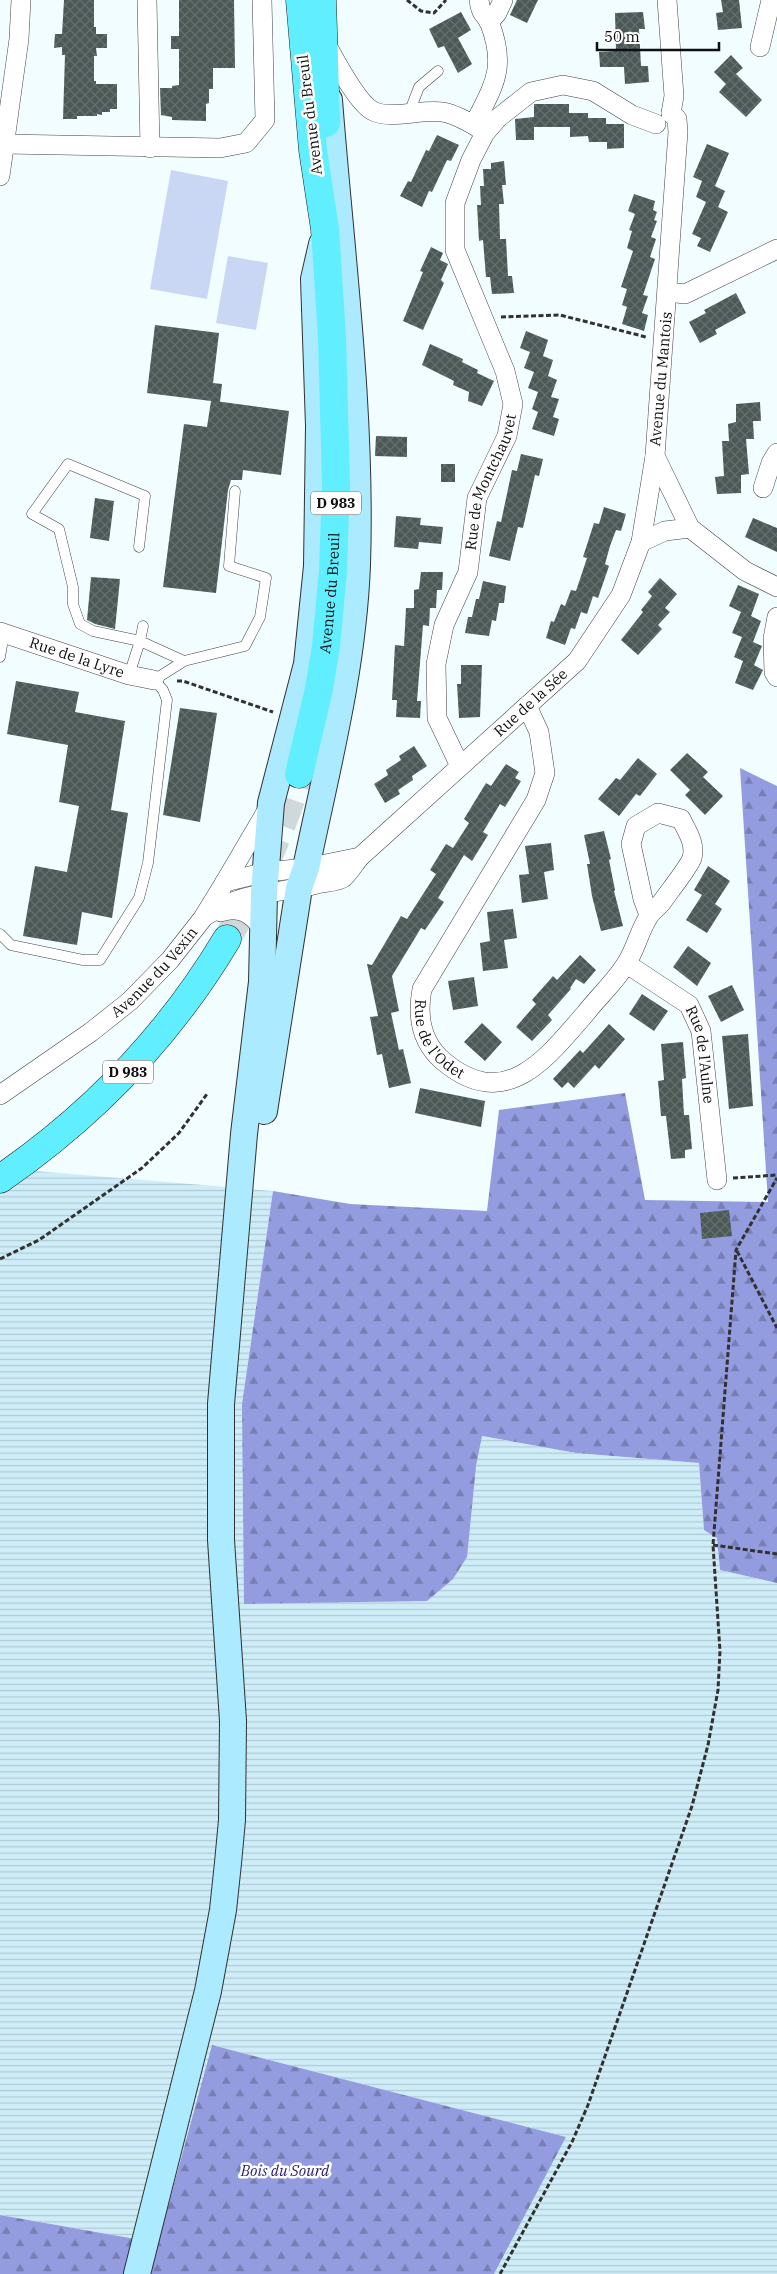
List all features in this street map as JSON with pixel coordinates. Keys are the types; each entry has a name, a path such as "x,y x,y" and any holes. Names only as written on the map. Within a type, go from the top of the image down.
{"main road":[{"name":"Avenue du Breuil","path":"300,0 313,150 326,229"},
{"name":"Avenue du Breuil","path":"299,774 320,682 333,571 336,484 335,415 326,229 322,0"},
{"path":"235,1241 259,1147 302,878 343,700 357,566 353,380 324,40"},
{"path":"137,2274 208,1991 228,1863 233,1771 233,1721 221,1540 220,1445 223,1385 244,1134 262,982 265,882 271,803 308,664 317,566 319,426 314,279 326,229"},
{"name":"D 983","path":"0,1179 64,1132 117,1084 172,1021 227,939"}],"street":[{"path":"0,176 20,39 21,0"},
{"path":"148,0 150,148"},
{"path":"5,144 150,148 220,148 246,144 265,120 262,0"},
{"path":"324,40 342,73 362,101 373,111 391,114 444,112 479,129 497,77 499,58 489,22 481,13 479,0"},
{"path":"489,22 498,13 503,0"},
{"name":"Avenue du Mantois","path":"667,0 674,96 671,113 677,120 668,292 655,456 690,528 745,571 777,587"},
{"path":"760,47 772,0"},
{"name":"Rue de Montchauvet","path":"460,766 437,718 436,664 444,625 468,572 477,498 507,436 513,404 505,371 455,250 456,203 471,160 479,129 498,118 531,92 563,85 593,91 632,115 656,124"},
{"path":"671,113 663,113 656,124 662,140 675,147"},
{"path":"668,292 685,294 777,249"},
{"path":"763,488 771,462 777,453"},
{"name":"Rue de la Sée","path":"302,878 342,878 360,857 577,661 621,595 641,542 655,456"},
{"path":"641,542 665,531 690,528"},
{"path":"777,617 773,638 774,672 777,677"},
{"name":"Rue de la Lyre","path":"2,632 129,675 154,680"},
{"name":"Rue de l'Odet","path":"526,706 540,732 545,773 536,800 422,989 418,1009 422,1031 438,1056 460,1075 484,1083 515,1079 533,1069 551,1054 627,964 649,915 661,904 692,858 692,841 681,819 658,813 636,826 631,844 642,899 649,915"},
{"name":"Avenue du Vexin","path":"0,1095 91,1032 130,1001 170,960 203,918 271,803"},
{"path":"225,882 265,882 302,878"},
{"path":"203,918 265,882"},
{"path":"203,918 230,909 244,911 255,918 263,928"},
{"name":"Rue de l'Aulne","path":"627,964 689,1005 701,1031 716,1180"}],"lane":[{"path":"409,113 419,87 438,71"},
{"path":"139,547 145,496 68,464 32,514 59,529 73,587 73,604 80,624 93,631 140,641 184,661"},
{"path":"0,934 11,945 83,960 100,960 139,898 148,863 167,707 164,690 154,680 184,661 245,646 260,617 266,578 229,566 235,491"},
{"path":"129,675 143,626"},
{"path":"0,657 2,632"}],"path":[{"path":"407,0 421,12 434,13 446,0"},
{"path":"482,316 560,315 664,341"},
{"path":"183,681 293,719"},
{"path":"0,1259 39,1240 142,1168 180,1133 207,1094"},
{"path":"716,1180 777,1176"},
{"path":"500,2274 572,2142 588,2105 692,1806 708,1745 718,1690 719,1614 713,1545 736,1250 777,1176"},
{"path":"736,1250 777,1328"},
{"path":"713,1545 777,1554"}],"shaded area":[{"path":"171,170 228,181 207,299 150,289"},
{"path":"228,256 268,263 256,330 216,323"},
{"path":"0,1168 273,1191 242,1404 476,1466 481,1436 576,1453 699,1463 704,1529 717,1537 720,1570 777,1583 777,2274 494,2274 565,2137 212,2045 158,2243 0,2215"}],"green space":[{"path":"740,768 777,786 777,1583 720,1570 717,1538 704,1530 699,1463 576,1453 482,1436 476,1466 467,1557 453,1579 427,1601 244,1604 242,1404 273,1191 350,1204 487,1211 499,1110 625,1093 645,1200 768,1202"},
{"name":"Bois du Sourd","path":"212,2045 566,2137 494,2274 0,2274 0,2215 158,2243"}],"building":[{"path":"64,0 94,0 94,27 96,27 96,34 107,34 107,48 96,48 97,56 94,56 94,81 96,81 96,84 117,84 117,109 110,109 110,112 102,112 102,115 97,114 97,116 77,116 77,119 63,119 65,55 62,55 62,47 54,48 55,34 62,34"},
{"path":"179,0 234,0 235,68 213,68 213,89 209,89 209,103 206,104 206,121 172,120 172,117 161,115 160,88 172,88 172,86 179,85 179,49 171,49 171,36 179,36"},
{"path":"517,0 538,0 527,23 510,15"},
{"path":"721,0 739,0 742,28 718,30 716,13 723,12"},
{"path":"461,12 471,30 458,38 472,64 458,73 444,46 438,48 429,29"},
{"path":"643,12 645,29 639,29 641,66 648,66 649,82 625,84 624,67 600,67 599,52 616,51 615,13"},
{"path":"731,55 743,68 736,74 762,100 746,117 719,92 726,84 714,72"},
{"path":"534,104 569,104 569,113 588,113 588,118 606,118 606,124 624,124 624,148 607,149 607,142 589,142 588,136 570,137 570,127 534,127 534,140 516,140 515,119 534,117"},
{"path":"437,135 459,145 451,161 447,160 432,192 429,191 422,207 400,196 408,181 411,182 426,150 429,151"},
{"path":"707,144 729,153 715,186 725,191 718,207 728,212 710,252 697,246 701,238 692,234 706,202 696,197 702,181 693,177"},
{"path":"504,161 506,185 502,185 504,204 499,204 500,239 506,239 508,276 512,276 514,293 492,294 490,277 486,277 483,240 479,241 477,205 481,205 480,186 484,186 483,169 491,169 491,163"},
{"path":"634,194 655,201 653,210 657,212 654,220 657,221 651,237 656,239 650,257 655,259 643,295 648,296 642,313 648,315 644,331 622,324 627,307 622,305 627,289 621,287 633,251 627,248 632,231 629,230 635,214 628,211"},
{"path":"431,247 443,253 440,260 448,264 441,280 444,283 423,330 403,321 423,272 420,271"},
{"path":"736,293 746,313 715,330 717,334 700,343 689,322 706,313 704,310"},
{"path":"155,325 219,333 213,383 222,384 220,402 289,411 281,475 243,470 242,480 231,480 228,490 216,593 163,587 184,424 207,427 211,401 147,393"},
{"path":"526,331 548,340 543,356 553,360 548,376 557,380 551,397 559,399 553,417 559,419 554,436 532,429 538,412 532,409 538,392 528,388 534,372 524,368 530,352 520,348"},
{"path":"430,344 463,359 462,362 478,370 477,373 494,381 482,406 468,401 469,392 453,385 454,381 422,365"},
{"path":"760,402 761,421 753,421 754,439 746,439 749,474 741,475 741,493 717,494 715,477 724,476 722,441 729,441 728,424 736,422 736,404"},
{"path":"376,436 407,437 407,457 375,456"},
{"path":"521,454 543,459 539,476 535,475 523,528 518,527 510,561 489,556 497,521 501,522 512,470 517,471"},
{"path":"441,464 455,464 455,482 441,482"},
{"path":"95,498 114,501 109,541 90,538"},
{"path":"604,507 626,514 621,531 616,530 610,546 605,564 609,566 598,598 593,596 587,614 581,612 575,629 571,628 565,645 546,638 551,621 554,622 561,604 565,606 571,590 576,591 587,558 583,557 594,523 599,524"},
{"path":"396,516 421,518 420,525 443,527 441,544 419,542 418,549 394,547"},
{"path":"753,518 777,528 777,552 745,537"},
{"path":"421,572 443,572 442,590 437,590 436,608 430,608 429,626 423,625 417,701 421,701 420,718 396,717 397,700 392,700 395,645 404,646 406,608 414,608 414,590 419,589"},
{"path":"91,577 120,579 115,629 87,620"},
{"path":"660,578 677,594 665,608 670,612 658,625 662,629 638,655 621,640 643,612 641,610 652,596 648,592"},
{"path":"483,581 506,586 504,603 499,603 496,621 492,620 489,636 465,633 468,617 472,617"},
{"path":"738,585 759,594 751,616 761,621 753,642 762,646 754,665 763,670 753,690 735,683 743,661 734,657 742,637 732,633 741,612 729,606"},
{"path":"461,665 482,665 480,717 459,718 457,684 461,684"},
{"path":"16,681 79,692 75,712 125,721 111,810 128,813 112,918 82,912 77,945 23,936 35,866 67,872 79,806 59,802 68,745 7,734"},
{"path":"180,708 217,713 200,822 163,815"},
{"path":"414,746 427,766 412,776 413,780 398,790 400,794 385,803 374,784 388,775 386,770 401,760 399,756"},
{"path":"687,753 708,772 703,777 723,796 705,815 685,795 690,790 670,770"},
{"path":"638,758 657,774 640,796 636,794 619,816 598,799 616,778 620,780"},
{"path":"506,764 519,772 515,778 521,781 505,807 500,804 483,832 488,835 472,861 464,855 438,898 444,902 425,930 421,928 392,976 399,1011 391,1013 399,1050 403,1049 411,1083 389,1088 382,1054 377,1055 370,1017 378,1016 367,964 372,965 401,916 407,919 436,874 430,870 446,844 453,848 469,823 464,819 486,783 491,786"},
{"path":"604,831 611,859 609,860 614,891 623,926 601,931 592,896 587,864 590,864 584,835"},
{"path":"551,843 554,870 544,872 548,899 522,903 519,875 529,874 525,846"},
{"path":"708,866 730,881 715,904 722,909 707,933 686,920 702,895 694,890"},
{"path":"513,909 517,938 504,940 508,968 483,971 480,943 490,941 487,912"},
{"path":"688,946 711,963 697,986 673,967"},
{"path":"580,955 596,970 584,984 576,979 571,989 548,1015 552,1020 532,1041 516,1027 536,1004 532,1000 553,976 557,980"},
{"path":"474,977 478,1006 453,1010 448,981"},
{"path":"732,985 744,1010 721,1022 708,996"},
{"path":"642,994 668,1011 654,1031 629,1014"},
{"path":"482,1023 502,1042 485,1061 464,1042"},
{"path":"609,1024 625,1039 599,1069 595,1065 574,1088 568,1082 562,1088 553,1079 580,1050 583,1053"},
{"path":"748,1034 753,1106 729,1109 722,1036"},
{"path":"683,1042 686,1078 682,1079 684,1115 689,1115 692,1149 685,1150 685,1158 671,1159 666,1116 661,1116 658,1081 664,1080 661,1044"},
{"path":"420,1088 485,1101 481,1127 415,1113"},
{"path":"729,1210 732,1236 702,1239 700,1213"}],"tunnel":[{"path":"227,939 249,899 268,858 285,817 299,774"}]}
